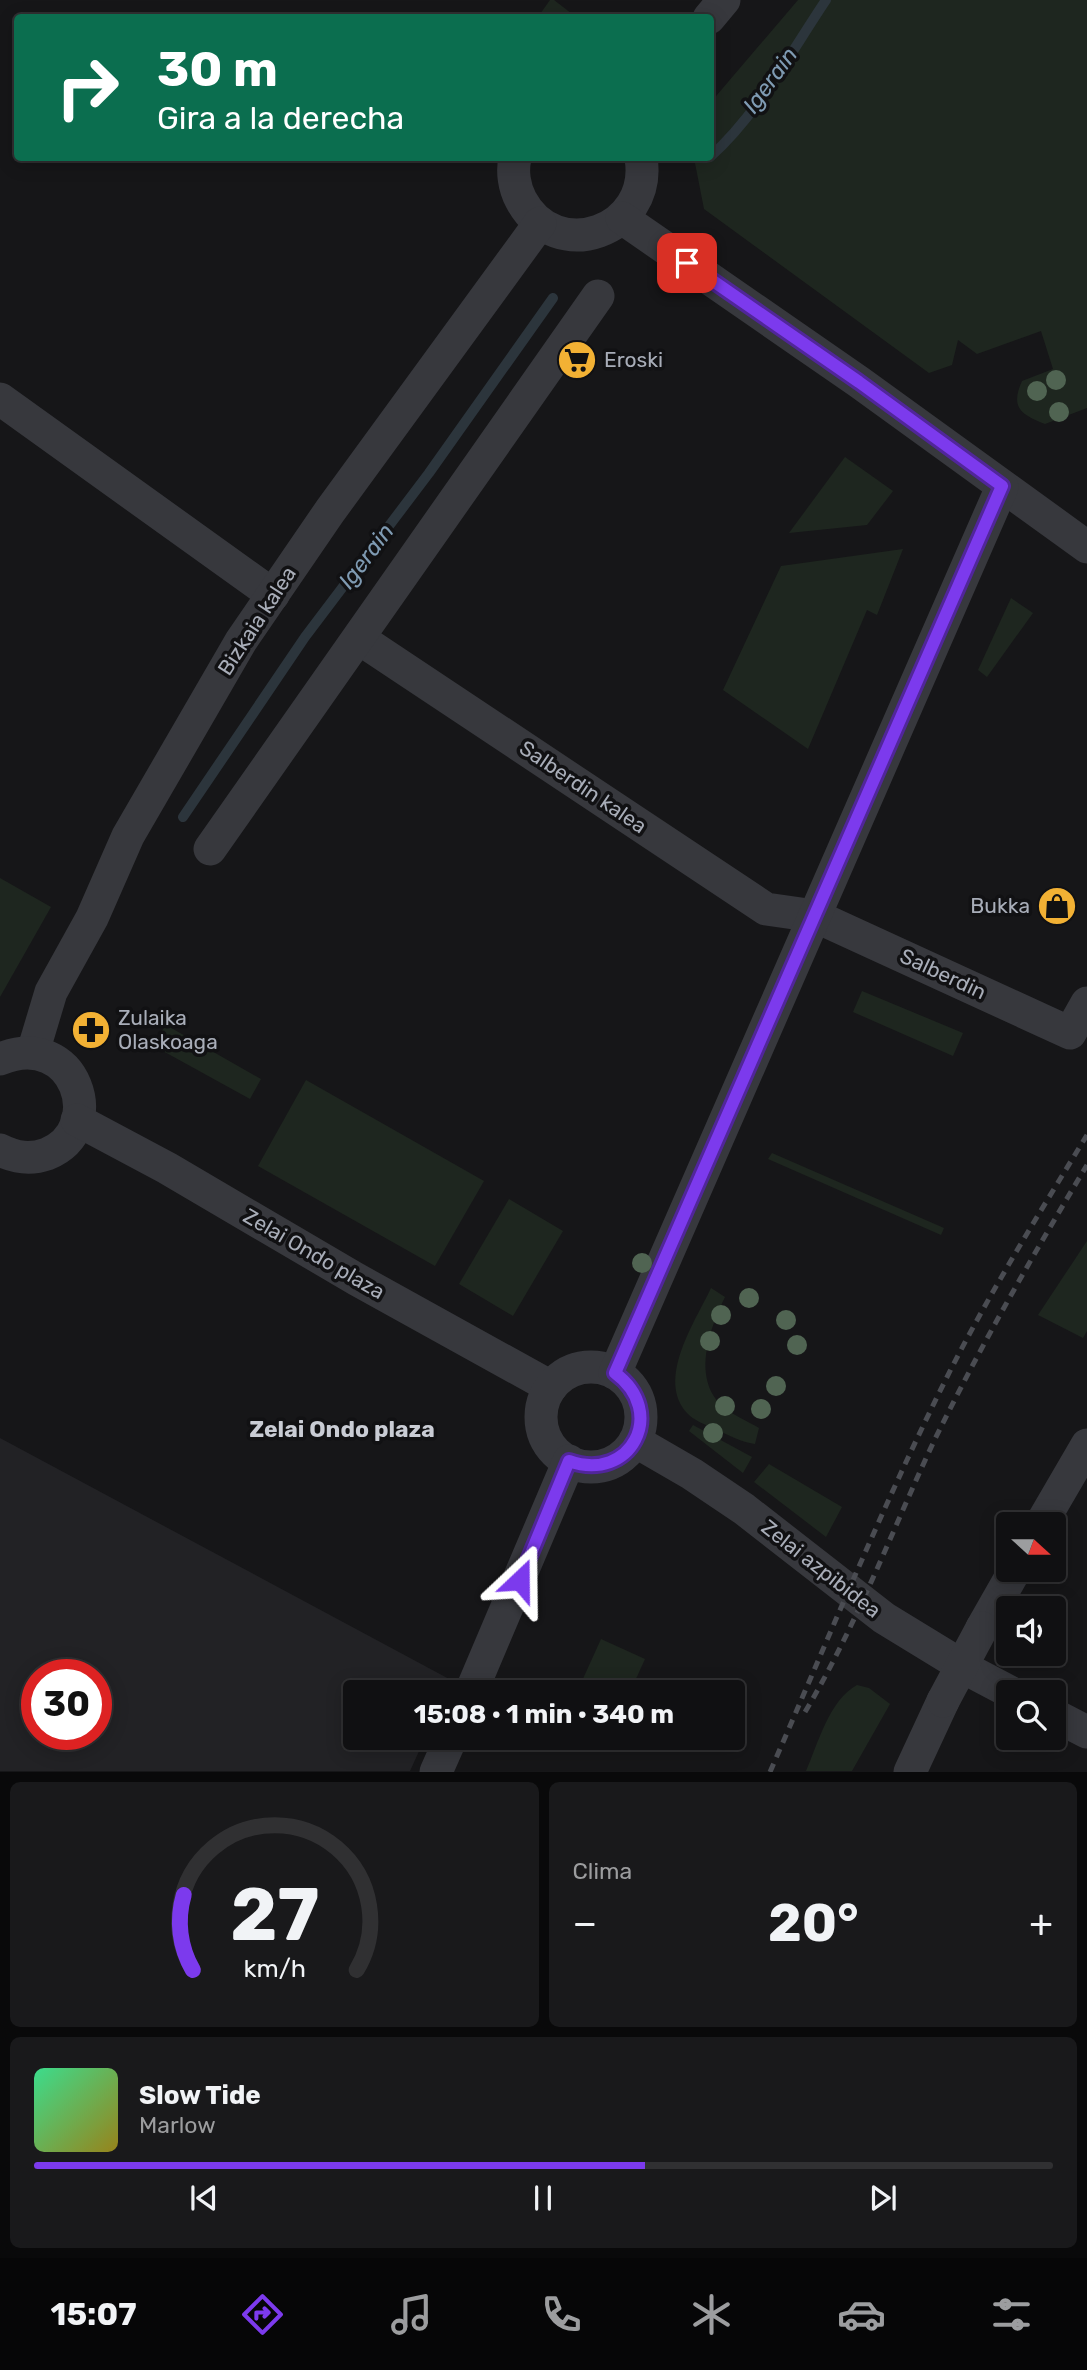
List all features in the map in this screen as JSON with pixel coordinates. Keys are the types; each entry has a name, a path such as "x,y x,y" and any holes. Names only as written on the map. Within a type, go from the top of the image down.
{"street":[{"path":"712,14 724,0"},
{"path":"515,161 514,179 527,211 555,232 581,235 607,229 622,218 633,204 640,188 643,169 641,161"},
{"path":"622,218 859,382 1087,547"},
{"name":"Bizkaia kalea","path":"33,1052 51,992 92,918 128,836 241,641 330,511 540,223"},
{"path":"210,849 360,639 598,296"},
{"path":"0,399 273,595"},
{"path":"615,1373 1002,486"},
{"name":"Salberdin kalea","path":"360,639 766,909 815,916"},
{"name":"Salberdin","path":"815,916 1070,1033 1087,1003"},
{"path":"0,1059 16,1053 33,1052 48,1056 61,1064 71,1076 79,1105 72,1133 51,1152 4,1160"},
{"name":"Zelai Ondo plaza","path":"77,1120 167,1168 356,1279 551,1387"},
{"path":"592,1367 615,1373 634,1391 639,1403 641,1416 635,1441 627,1451 606,1465 581,1466 569,1461 551,1446 542,1423 545,1398 551,1387 569,1372 580,1368 592,1367"},
{"name":"Zelai azpibidea","path":"635,1441 692,1474 744,1509 884,1618 996,1685"},
{"path":"1048,1512 1087,1445"},
{"path":"476,1680 569,1461"},
{"path":"910,1772 943,1701 1008,1582"},
{"path":"1066,1721 1087,1732"},
{"path":"436,1772 446,1750"}],"shaded area":[{"path":"550,0 554,0 572,14 540,14"},
{"path":"798,0 1087,0 1087,408 1045,424 1020,409 1017,398 1022,381 1053,369 1041,331 977,354 958,340 952,365 929,373 704,209 695,161 714,161 714,98"},
{"path":"845,457 893,491 867,525 789,533"},
{"path":"903,549 877,615 867,610 808,749 723,690 781,566"},
{"path":"1011,598 1033,613 987,677 978,670"},
{"path":"0,878 51,907 0,997"},
{"path":"862,991 963,1033 953,1056 853,1012"},
{"path":"166,1025 261,1079 250,1099 152,1045"},
{"path":"306,1080 484,1181 435,1266 258,1166"},
{"path":"772,1153 944,1228 941,1235 768,1159"},
{"path":"509,1199 563,1231 513,1316 459,1284"},
{"path":"1087,1241 1087,1331 1083,1338 1038,1315"},
{"path":"711,1288 725,1297 709,1337 706,1352 707,1380 721,1405 759,1428 755,1444 696,1420 687,1413 678,1399 675,1384 681,1350"},
{"path":"693,1425 752,1457 743,1473 689,1431"},
{"path":"0,1438 451,1680 343,1680 343,1750 420,1750 410,1771 0,1771"},
{"path":"769,1464 842,1507 826,1537 754,1482"},
{"path":"601,1639 645,1659 635,1680 582,1680"},
{"path":"857,1685 869,1688 890,1704 852,1771 806,1771 832,1712 847,1692"}],"waterway":[{"name":"Igerain","path":"714,153 758,103 826,0"},
{"name":"Igerain","path":"183,817 305,637 429,473 553,298"}],"railway":[{"path":"770,1772 880,1518 951,1369 1000,1280 1087,1135"},
{"path":"805,1712 858,1611 919,1473 953,1404 1008,1300 1087,1165"}],"place":[{"name":"Eroski","path":"577,360"},
{"name":"Bukka","path":"1057,906"},
{"name":"Zulaika Olaskoaga","path":"91,1030"}],"district":[{"name":"Zelai Ondo plaza","path":"342,1429"}],"route":[{"path":"520,1580 569,1461 581,1466 606,1465 627,1451 635,1441 641,1416 639,1403 634,1391 615,1373 1002,486 859,382 687,263"}]}
